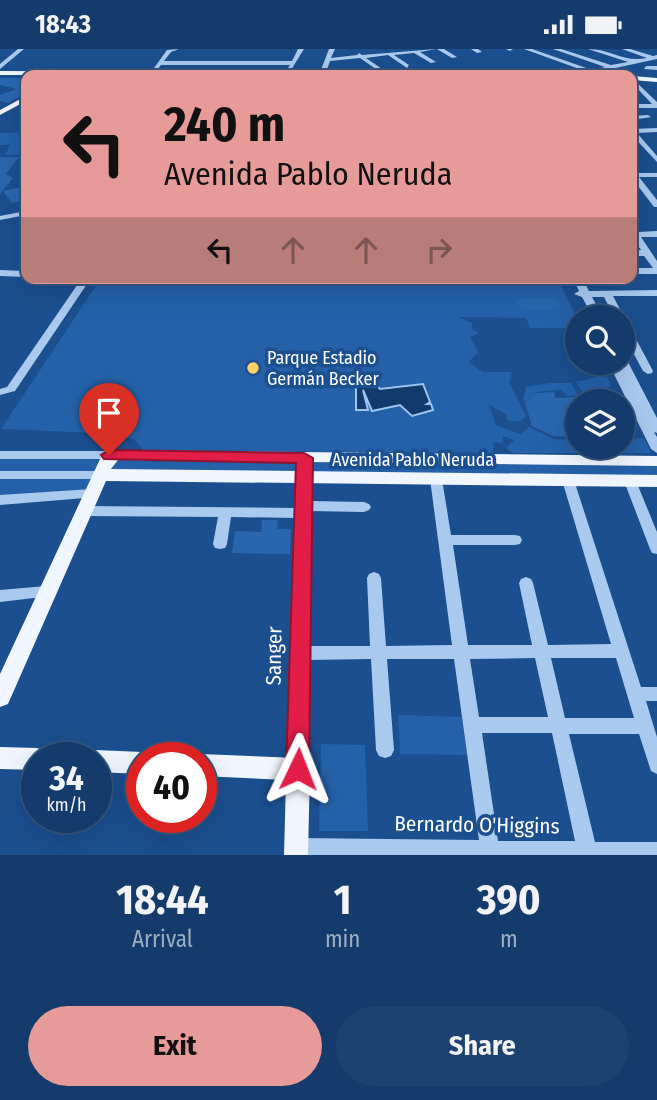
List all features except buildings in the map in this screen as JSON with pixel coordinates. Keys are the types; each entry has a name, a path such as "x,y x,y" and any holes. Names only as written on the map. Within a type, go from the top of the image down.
{"main road":[{"path":"0,73 21,73"},
{"path":"637,77 657,79"},
{"path":"2,109 21,100"},
{"path":"0,697 100,475 108,459 115,455"},
{"name":"Avenida Pablo Neruda","path":"115,455 657,460"},
{"name":"Avenida Pablo Neruda","path":"100,475 657,481"},
{"path":"0,758 21,759"},
{"path":"217,766 298,769"},
{"name":"Sanger","path":"296,851 298,769"}],"street":[{"path":"6,49 19,50"},
{"path":"350,49 380,70"},
{"path":"328,60 433,49"},
{"path":"440,49 454,57"},
{"path":"521,49 578,70"},
{"path":"556,49 612,67"},
{"path":"591,49 635,62"},
{"path":"625,49 656,57"},
{"path":"0,66 19,50"},
{"path":"323,70 332,50 341,50"},
{"path":"415,51 433,62"},
{"path":"153,70 173,52"},
{"path":"285,55 299,52"},
{"path":"290,70 299,52"},
{"path":"228,70 233,54"},
{"path":"389,54 407,66"},
{"path":"604,70 656,57"},
{"path":"0,58 8,60"},
{"path":"159,63 294,63"},
{"path":"637,73 646,68 657,67"},
{"path":"637,82 657,106"},
{"path":"637,106 657,106"},
{"path":"637,118 648,117"},
{"path":"637,131 657,130"},
{"path":"637,137 657,160"},
{"path":"637,145 657,145"},
{"path":"637,174 657,175"},
{"path":"637,180 657,205"},
{"path":"0,218 21,214"},
{"path":"637,233 657,235"},
{"path":"637,239 657,269 637,271"},
{"path":"637,253 647,253"},
{"path":"0,273 21,274"},
{"path":"3,391 11,389 83,284"},
{"path":"575,284 590,305"},
{"path":"580,284 586,305"},
{"path":"582,293 657,293"},
{"path":"607,293 613,305"},
{"path":"635,343 653,371"},
{"path":"635,369 653,371"},
{"path":"624,375 657,449"},
{"path":"625,375 657,429"},
{"name":"Avenida Pablo Neruda","path":"0,456 115,455"},
{"name":"Sanger","path":"298,769 304,458"},
{"name":"Avenida Pablo Neruda","path":"0,475 100,475"},
{"path":"436,479 490,852"},
{"path":"568,480 657,765"},
{"path":"630,481 657,549"},
{"path":"0,500 92,494"},
{"path":"83,511 225,513 364,507"},
{"path":"220,544 225,513"},
{"path":"446,540 515,540"},
{"path":"374,578 385,750"},
{"path":"526,583 587,853"},
{"path":"0,596 46,592"},
{"path":"300,653 620,651"},
{"path":"634,694 657,694"},
{"path":"473,725 645,726"},
{"name":"Bernardo O'Higgins","path":"296,851 657,852"}],"shaded area":[{"path":"21,132 21,152 18,155 5,155 10,145 0,145 0,133"},
{"name":"Parque Estadio Germán Becker","path":"97,284 560,284 570,305 565,305 565,328 530,328 526,318 458,317 472,323 472,329 479,333 470,337 478,352 469,362 483,372 512,372 509,382 526,416 519,422 507,420 506,414 489,405 496,425 520,434 529,427 554,439 565,439 565,453 512,453 506,448 514,440 503,436 503,443 494,442 493,453 143,450 135,440 118,434 1,429"},
{"path":"601,376 607,377 611,385 609,389 580,389 576,382"},
{"path":"370,379 380,389 423,384 430,402 427,404 431,404 433,410 412,416 400,405 372,411 363,390 368,410 356,410 356,382"},
{"path":"571,383 574,389 565,389 565,394 561,390 537,392 526,402 523,399 526,387"},
{"name":"Parque Estadio Germán Becker","path":"644,438 651,453 635,453 635,439"},
{"path":"0,457 107,457 89,492 0,499"},
{"path":"116,461 657,466 657,478 108,475"},
{"path":"398,715 462,717 467,755 400,754"},
{"path":"321,744 365,745 368,831 319,831"}],"place":[{"name":"Parque Estadio Germán Becker","path":"253,368"}],"route":[{"path":"109,455 304,458 298,769"}]}
